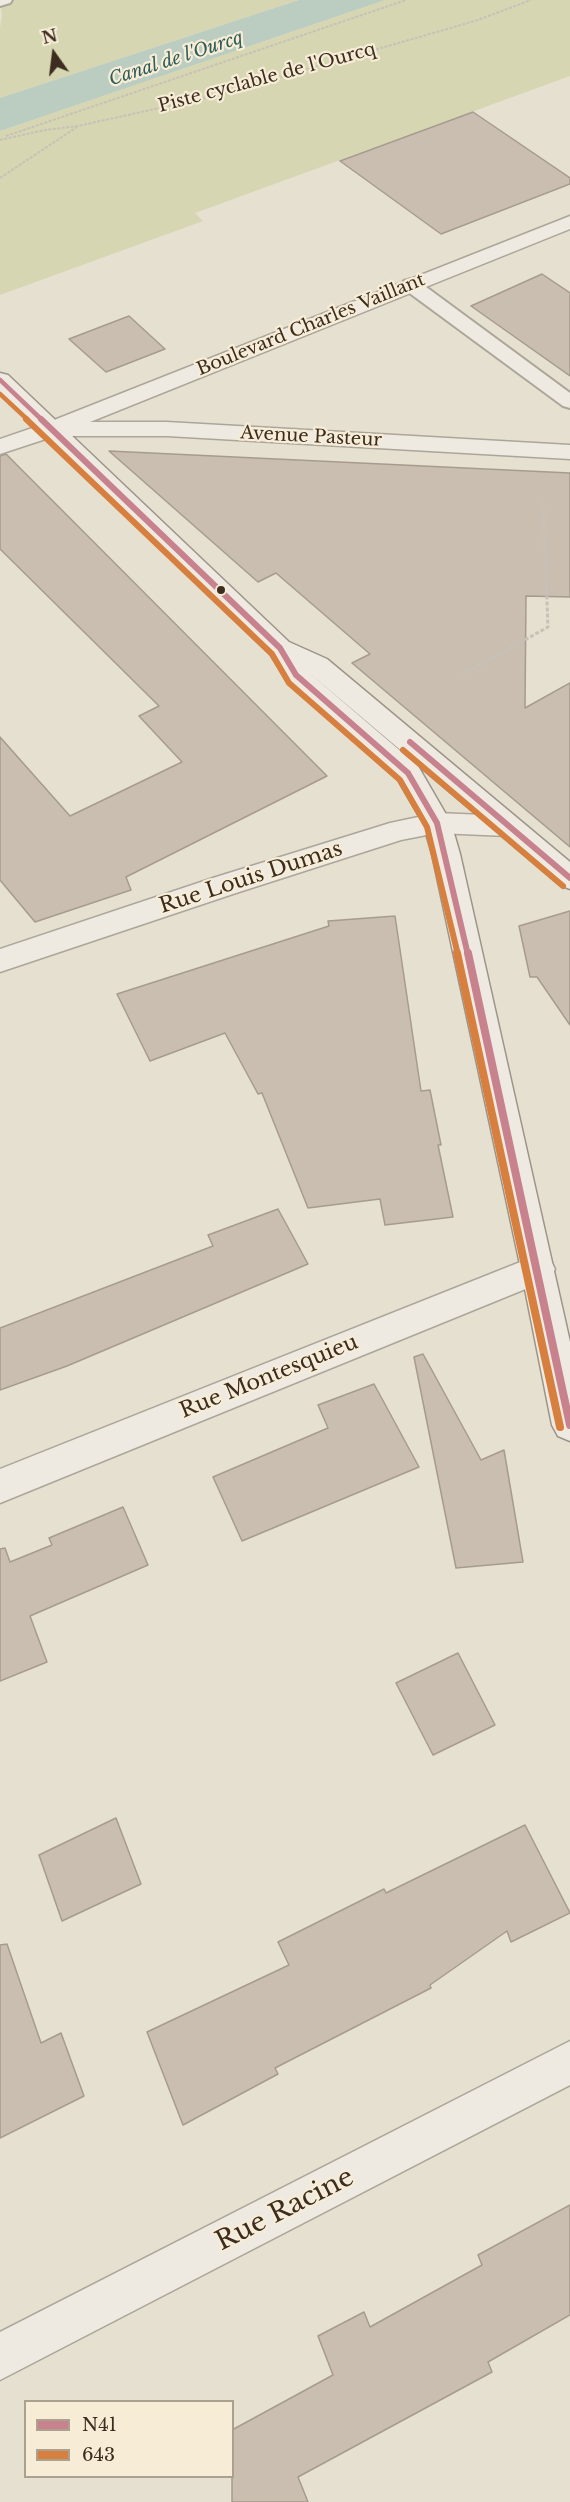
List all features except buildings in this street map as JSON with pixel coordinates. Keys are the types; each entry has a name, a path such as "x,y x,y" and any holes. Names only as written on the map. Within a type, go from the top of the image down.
{"street":[{"name":"Boulevard Charles Vaillant","path":"0,447 52,429 570,222"},
{"path":"0,380 280,648 297,675 408,773 437,823 446,854 538,1269 570,1425"},
{"name":"Avenue Pasteur","path":"52,429 167,429 570,452"},
{"path":"280,648 318,665 570,878"},
{"name":"Rue Louis Dumas","path":"5,952 400,830 437,823 507,826"},
{"name":"Rue Montesquieu","path":"0,1486 538,1269"},
{"name":"Rue Racine","path":"0,2357 570,2062"}],"lane":[{"path":"411,285 570,402"}],"path":[{"path":"0,139 406,0"},
{"name":"Piste cyclable de l'Ourcq","path":"0,139 78,126 218,95 475,21 531,0"},
{"path":"0,178 78,126"},
{"path":"462,675 548,627 543,501"}],"green space":[{"path":"0,0 299,0 0,98 2,16"},
{"path":"385,0 570,0 570,76 195,213 203,221 0,295 0,131"}],"water":[{"name":"Canal de l'Ourcq","path":"299,0 385,0 0,131 0,98"}],"transit line":[{"name":"N41","path":"0,380 227,595 280,648 296,675 408,773 424,798 437,823 446,854 538,1269 570,1425"},
{"name":"643","path":"0,394 272,654 289,683 400,780 415,803 427,827 436,857 528,1271 560,1427"},
{"name":"N41","path":"410,742 570,878"},
{"name":"643","path":"403,750 563,886"}]}
